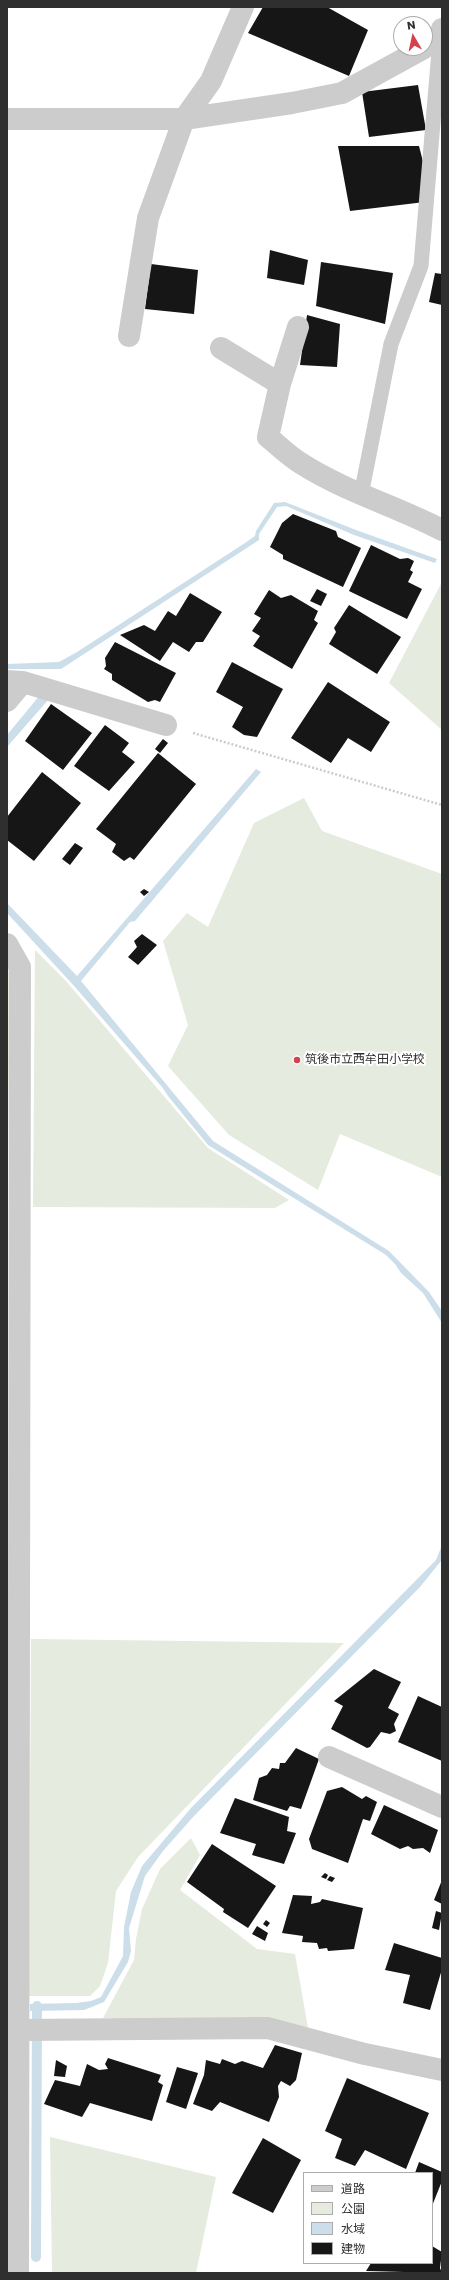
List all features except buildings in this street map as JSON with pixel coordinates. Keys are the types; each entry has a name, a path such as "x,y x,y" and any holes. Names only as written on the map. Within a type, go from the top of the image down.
{"street":[{"path":"129,336 148,218 184,119 211,81 242,7"},
{"path":"7,118 184,119 292,103 342,93 435,41"},
{"path":"298,326 280,384 268,437 302,464 361,494 418,518 442,530"},
{"path":"221,348 280,384"},
{"path":"7,701 15,682 166,726"},
{"path":"7,944 20,967 18,2273"},
{"path":"329,1757 442,1807"},
{"path":"19,2030 268,2028 365,2054 442,2070"}],"lane":[{"path":"361,494 391,344 421,266 435,41"}],"path":[{"path":"166,726 442,805"}],"green space":[{"path":"442,582 442,730 389,683"},
{"name":"筑後市立西牟田小学校","path":"304,798 322,831 442,874 442,1177 340,1134 318,1190 229,1135 168,1066 188,1025 163,941 187,913 208,927 254,823"},
{"path":"35,950 66,981 208,1148 289,1200 275,1208 33,1207"},
{"path":"7,960 10,966 8,1161 7,1161"},
{"path":"31,1639 344,1643 138,1857 116,1891 108,1963 100,1986 90,1996 29,1996"},
{"path":"191,1838 200,1855 180,1890 257,1949 295,1954 308,2028 103,2018 134,1960 136,1939 142,1909 160,1869"},
{"path":"50,2137 216,2177 196,2273 52,2273"}],"water":[{"path":"285,502 356,530 437,559 435,563 354,535 286,506 277,507 259,534 259,540 61,669 7,669 7,664 59,662 77,652 255,536 256,531 274,503"},
{"path":"40,695 49,699 7,747 7,735"},
{"path":"256,769 261,772 135,921 130,922 81,981 213,1141 389,1251 429,1292 442,1311 442,1323 423,1293 401,1273 386,1255 208,1145 162,1087 75,987 7,913 7,903 77,976"},
{"path":"442,1545 441,1561 420,1587 194,1816 163,1851 145,1876 129,1928 131,1951 128,1962 104,2002 84,2010 30,2011 30,2004 76,2003 91,2001 101,1997 123,1956 124,1927 131,1892 142,1866 191,1808 436,1560"}],"waterway":[{"path":"36,2257 37,2006"}],"place":[{"name":"筑後市立西牟田小学校","path":"297,1060"}]}
